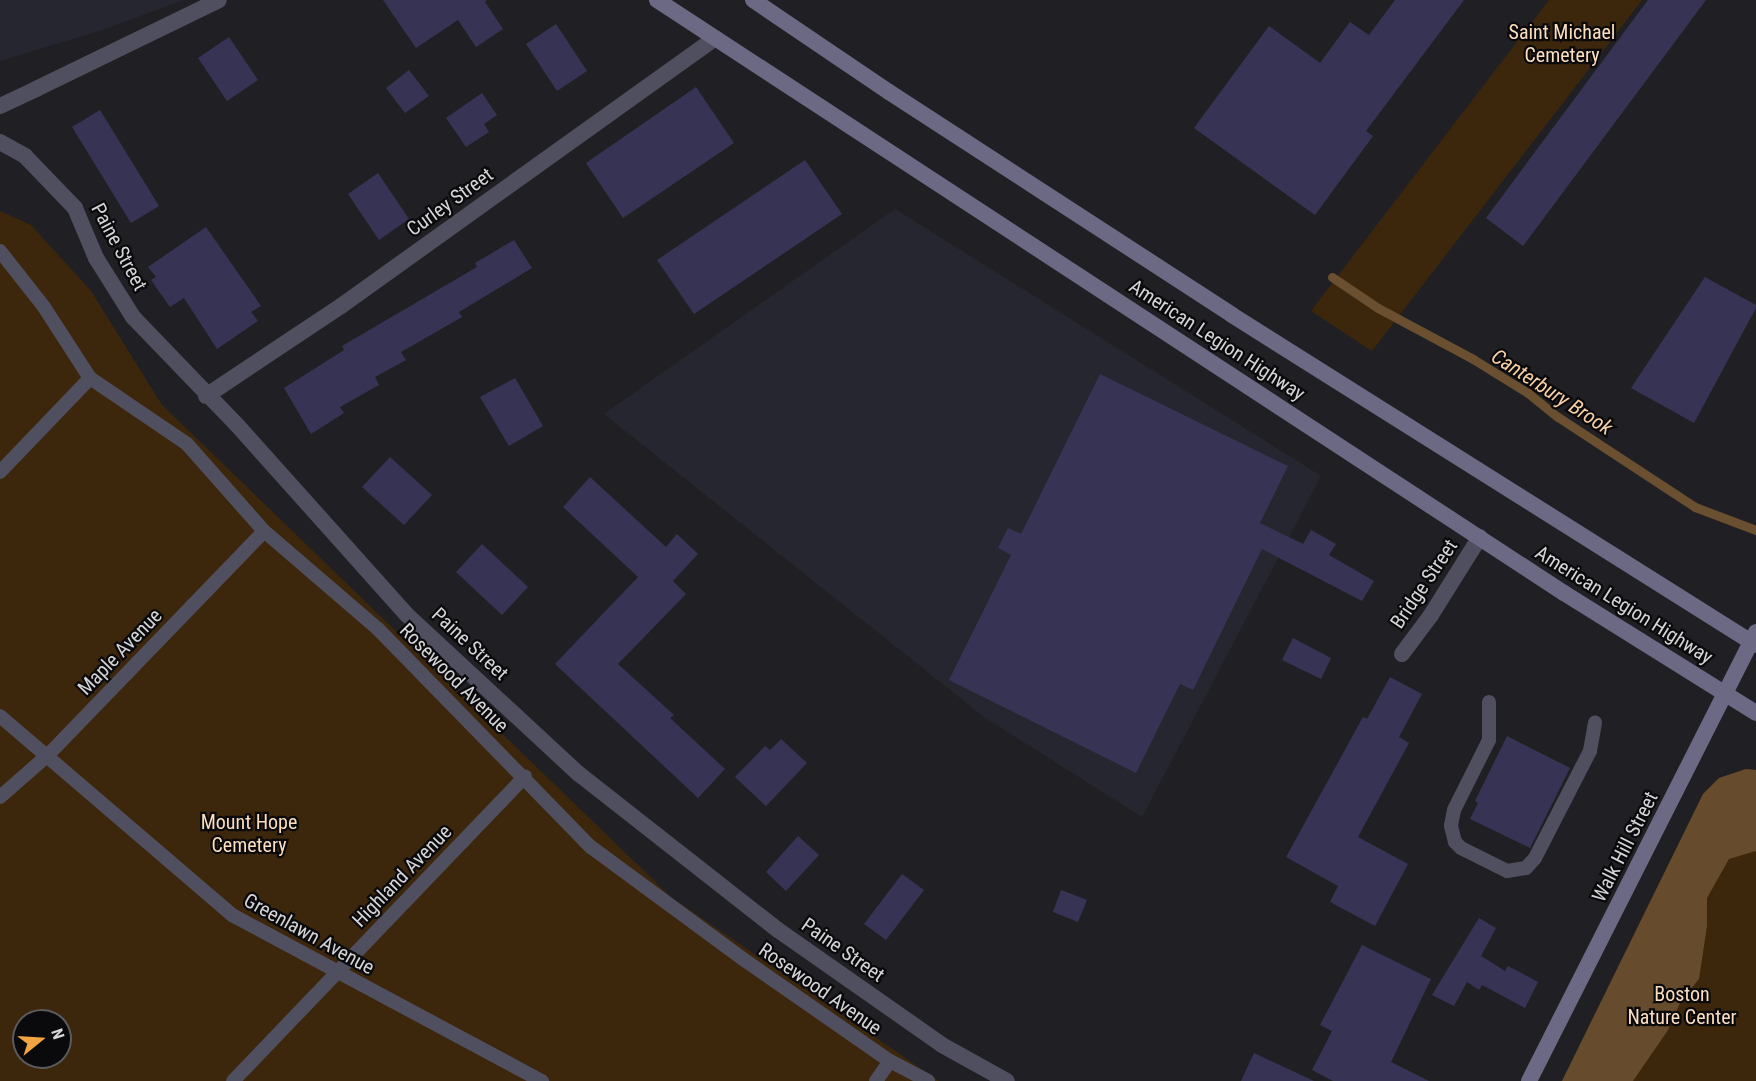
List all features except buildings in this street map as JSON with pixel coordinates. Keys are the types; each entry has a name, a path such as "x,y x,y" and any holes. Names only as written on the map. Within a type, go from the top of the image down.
{"main road":[{"name":"American Legion Highway","path":"657,0 952,196 1126,304 1564,593 1756,713"},
{"name":"American Legion Highway","path":"753,0 889,92 1222,309 1754,639"},
{"name":"Walk Hill Street","path":"1529,1081 1645,855 1724,693 1754,639"}],"street":[{"path":"0,106 219,0"},
{"name":"Curley Street","path":"206,396 341,306 715,38"},
{"name":"Paine Street","path":"0,142 25,156 75,208 96,258 134,317 206,396 238,426 386,594 579,774 778,930 942,1045 1007,1081"},
{"name":"Bridge Street","path":"1402,654 1431,615 1480,537"}],"lane":[{"name":"Rosewood Avenue","path":"0,251 45,307 90,378 187,444 264,531 378,629 591,847 742,960 890,1062 928,1081"},
{"path":"0,472 90,378"},
{"name":"Maple Avenue","path":"0,797 48,755 264,531"},
{"path":"1489,702 1489,740 1454,810 1451,826 1455,842 1461,848 1507,871 1526,868 1535,858 1590,751 1595,722"},
{"name":"Greenlawn Avenue","path":"0,716 232,915 542,1081"},
{"name":"Highland Avenue","path":"233,1081 525,777"},
{"path":"876,1081 890,1062"}],"shaded area":[{"path":"0,0 184,0 102,30 0,61"},
{"path":"895,209 1321,476 1142,817 984,717 604,414"},
{"path":"1746,769 1756,770 1756,851 1729,859 1707,898 1707,926 1699,979 1681,1001 1668,1030 1633,1081 1562,1081 1703,794 1719,778"}],"green space":[{"name":"Saint Michael Cemetery","path":"1549,0 1642,0 1372,351 1311,311"},
{"name":"Mount Hope Cemetery","path":"0,211 31,225 91,291 162,405 671,897 939,1081 0,1081"},
{"name":"Boston Nature Center","path":"1746,769 1756,770 1756,1081 1562,1081 1703,794 1719,778"}],"waterway":[{"name":"Canterbury Brook","path":"1332,277 1378,308 1473,359 1528,393 1558,417 1695,507 1756,530"}]}
